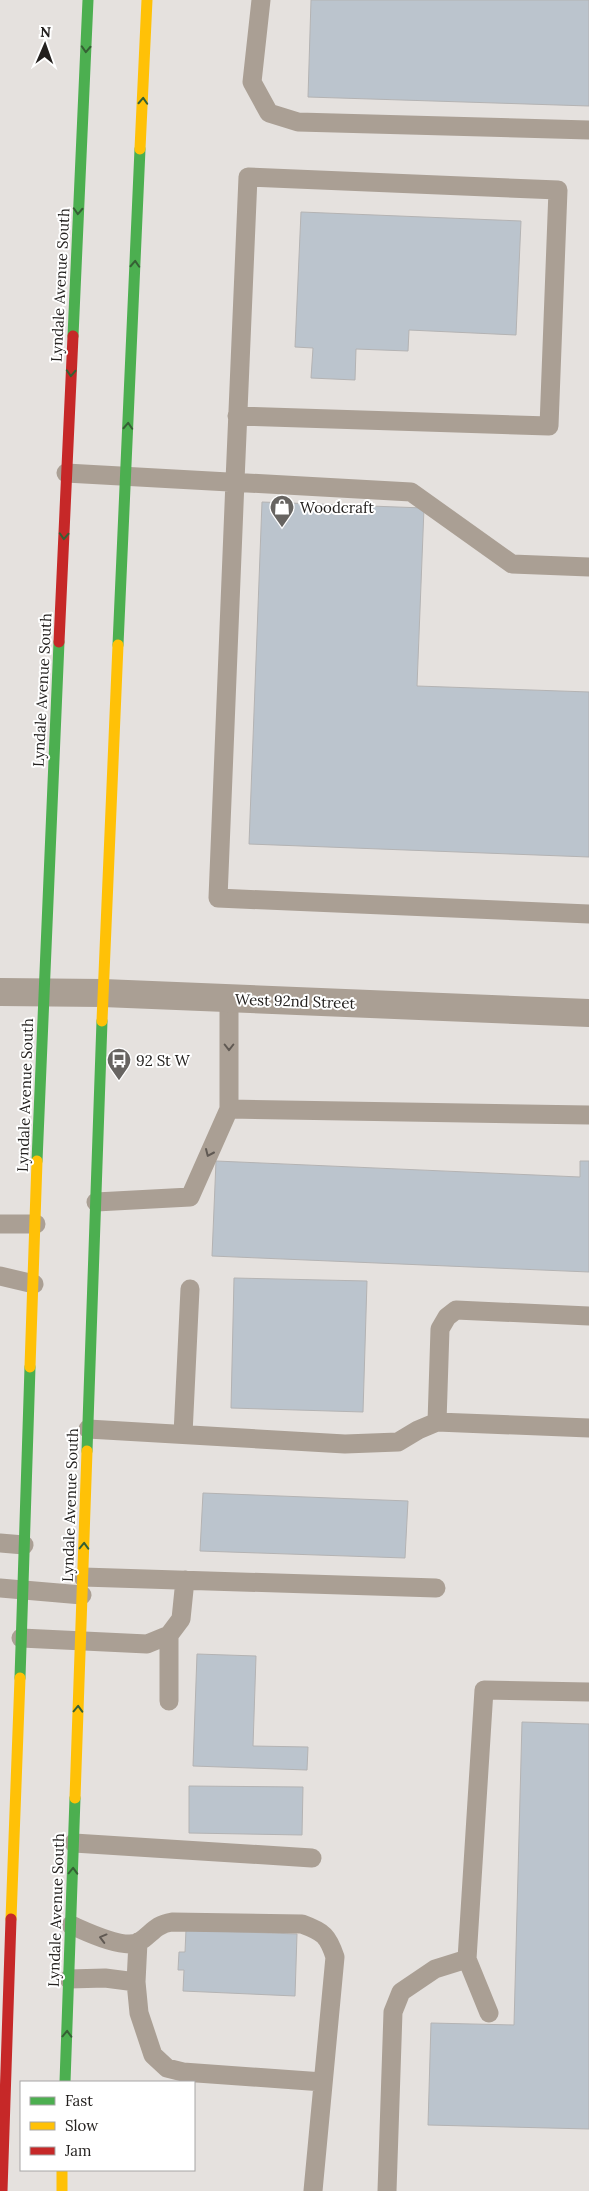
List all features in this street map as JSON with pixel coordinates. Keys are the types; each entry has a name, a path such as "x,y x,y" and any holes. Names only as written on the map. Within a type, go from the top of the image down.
{"main road":[{"name":"Lyndale Avenue South","path":"2,2191 6,1883 21,1638 43,994 88,0"},
{"name":"Lyndale Avenue South","path":"65,2081 103,994 147,0"},
{"path":"62,2171 62,2191"}],"street":[{"name":"West 92nd Street","path":"0,992 229,998 589,1013"}],"lane":[{"path":"261,0 252,82 269,112 298,122 589,130"},
{"path":"237,416 549,426 558,190 248,177 237,416 218,898 589,914"},
{"path":"66,473 411,492 512,564 589,567"},
{"path":"96,1202 190,1197 229,1109 229,998"},
{"path":"229,1109 589,1115"},
{"path":"0,1224 36,1224"},
{"path":"0,1276 34,1284"},
{"path":"183,1434 190,1289"},
{"path":"438,1422 440,1329 447,1317 456,1310 589,1316"},
{"path":"88,1429 345,1444 398,1442 418,1430 438,1422 589,1428"},
{"path":"0,1543 24,1545"},
{"path":"21,1638 147,1644 169,1635 181,1619 185,1580"},
{"path":"0,1588 23,1589 185,1580 436,1588"},
{"path":"169,1635 169,1701"},
{"path":"489,2013 467,1958 484,1690 589,1692"},
{"path":"74,1843 312,1858"},
{"path":"71,1925 98,1937 120,1942 138,1942 159,1924 172,1922 302,1924 317,1929 329,1938 335,1957 313,2191"},
{"path":"138,1942 136,1982 139,2013 153,2055 167,2068 183,2072 323,2082"},
{"path":"388,2191 393,2012 401,1992 435,1969 467,1958"},
{"path":"69,1979 106,1978 136,1982"}],"building":[{"path":"311,0 589,0 589,106 308,97"},
{"path":"301,212 521,221 516,335 409,330 408,351 356,349 355,380 311,378 313,348 295,347"},
{"path":"262,502 424,508 417,686 589,692 589,857 249,844"},
{"path":"216,1161 580,1177 580,1161 589,1161 589,1272 212,1256"},
{"path":"234,1278 367,1281 363,1412 231,1408"},
{"path":"203,1493 408,1501 405,1558 200,1551"},
{"path":"197,1654 256,1656 253,1746 308,1747 307,1770 193,1766"},
{"path":"522,1722 589,1724 589,2129 428,2125 431,2023 514,2025"},
{"path":"189,1786 303,1787 302,1835 189,1833"},
{"path":"186,1930 297,1934 295,1996 183,1991 184,1970 178,1970 179,1952 185,1952"}],"traffic: fast":[{"path":"73,336 88,0"},
{"path":"118,645 140,149"},
{"path":"37,1161 59,642"},
{"path":"87,1451 102,1021"},
{"path":"20,1678 30,1367"},
{"path":"65,2081 75,1798"}],"traffic: slow":[{"path":"140,149 147,0"},
{"path":"102,1021 118,645"},
{"path":"30,1367 37,1161"},
{"path":"75,1798 87,1451"},
{"path":"11,1919 20,1678"},
{"path":"62,2171 62,2191"}],"traffic: jam":[{"path":"59,642 73,336"},
{"path":"2,2191 11,1919"}],"place":[{"name":"Woodcraft","path":"282,528"},
{"name":"92 St W","path":"119,1081"}]}
